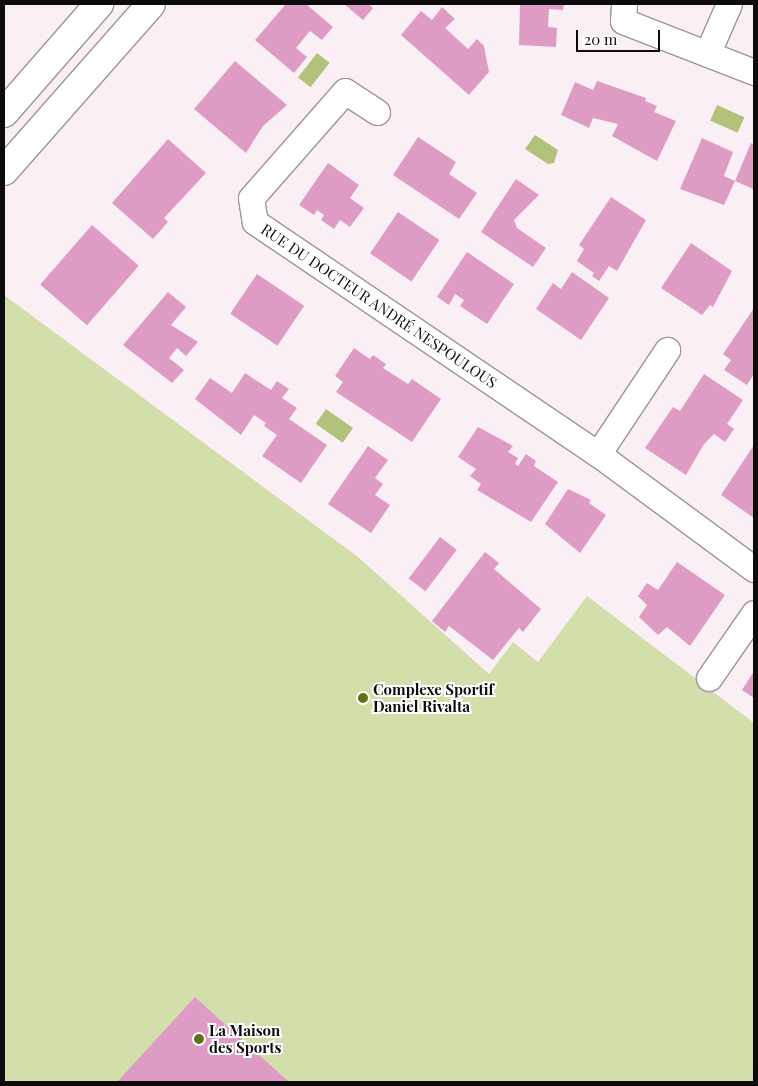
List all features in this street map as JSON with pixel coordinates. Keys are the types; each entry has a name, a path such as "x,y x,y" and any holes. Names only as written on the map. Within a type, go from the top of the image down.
{"main road":[{"path":"4,112 99,4"},
{"path":"4,171 151,4"}],"street":[{"path":"624,4 623,21 683,47 708,52 754,72"},
{"path":"708,52 729,4"},
{"name":"RUE DU DOCTEUR ANDRÉ NESPOULOUS","path":"377,112 345,91 251,198 255,222 598,454 754,569"},
{"path":"598,454 667,350"},
{"path":"709,678 754,613"}],"shaded area":[{"path":"317,53 330,63 311,87 298,77"},
{"path":"717,105 744,117 737,133 710,121"},
{"path":"535,135 558,150 554,163 548,164 525,149"},
{"name":"Complexe Sportif Daniel Rivalta","path":"4,295 358,557 489,674 513,642 538,662 587,596 754,723 754,1082 4,1082"},
{"path":"326,409 353,428 343,443 316,424"}],"building":[{"path":"286,4 306,4 333,27 322,40 310,31 296,48 307,57 294,73 255,40"},
{"path":"344,4 368,4 373,8 363,20"},
{"path":"520,4 564,4 563,10 549,9 548,27 557,28 556,47 519,45"},
{"path":"442,7 455,19 445,28 468,49 477,39 484,46 489,72 469,95 401,35 421,11 432,20"},
{"path":"235,61 287,105 263,126 246,153 194,109"},
{"path":"597,81 646,98 645,101 657,106 654,112 676,121 657,161 612,136 618,124 593,118 589,128 561,115 575,82 593,90"},
{"path":"418,137 456,162 449,174 477,193 459,219 393,175"},
{"path":"702,138 733,152 724,176 735,181 724,205 680,189"},
{"path":"168,139 206,173 164,218 168,222 153,239 112,203"},
{"path":"751,143 754,145 753,189 735,181"},
{"path":"328,163 359,185 350,198 364,208 350,227 340,220 334,229 321,220 324,215 317,210 314,215 299,205"},
{"path":"516,179 539,195 514,220 517,228 546,248 533,267 481,232"},
{"path":"611,197 646,220 617,271 609,266 599,281 592,276 594,273 577,261 584,249 579,245"},
{"path":"398,212 439,240 411,281 370,253"},
{"path":"92,225 139,266 87,325 40,285"},
{"path":"691,243 732,271 713,307 710,305 702,315 661,288"},
{"path":"467,252 514,284 487,324 460,306 464,300 455,294 449,305 437,297"},
{"path":"572,272 609,298 581,340 536,309 553,283 561,289"},
{"path":"257,274 304,306 277,346 230,314"},
{"path":"168,292 186,307 171,325 198,342 186,356 177,348 169,358 184,370 172,383 123,345"},
{"path":"754,308 754,374 747,385 724,370 731,360 723,354"},
{"path":"354,348 370,359 373,355 386,364 383,368 408,384 412,379 441,399 412,442 336,392 343,382 335,376"},
{"path":"245,373 271,390 277,381 289,389 282,398 297,408 289,419 327,445 301,483 262,456 277,435 264,426 266,423 254,415 241,435 195,399 210,378 232,393"},
{"path":"704,374 743,400 727,424 734,429 725,442 714,434 704,444 686,475 645,448 673,407 680,411"},
{"path":"478,427 513,446 508,452 518,458 515,464 518,466 526,454 536,461 534,466 558,482 531,522 477,490 481,484 470,476 476,469 458,457"},
{"path":"754,445 754,518 721,495"},
{"path":"368,446 388,460 375,478 383,484 375,495 390,505 371,533 328,504"},
{"path":"568,489 591,500 589,503 606,515 580,553 545,524"},
{"path":"440,537 457,550 425,591 409,579"},
{"path":"485,552 499,563 494,569 541,609 523,632 519,628 493,660 449,626 445,632 432,621"},
{"path":"677,562 725,595 690,646 667,627 658,635 639,617 647,605 638,596 647,583 658,590"},
{"path":"754,671 754,698 742,690"},
{"name":"La Maison des Sports","path":"195,997 289,1082 117,1082"}],"place":[{"name":"Complexe Sportif Daniel Rivalta","path":"363,698"},
{"name":"La Maison des Sports","path":"199,1039"}]}
